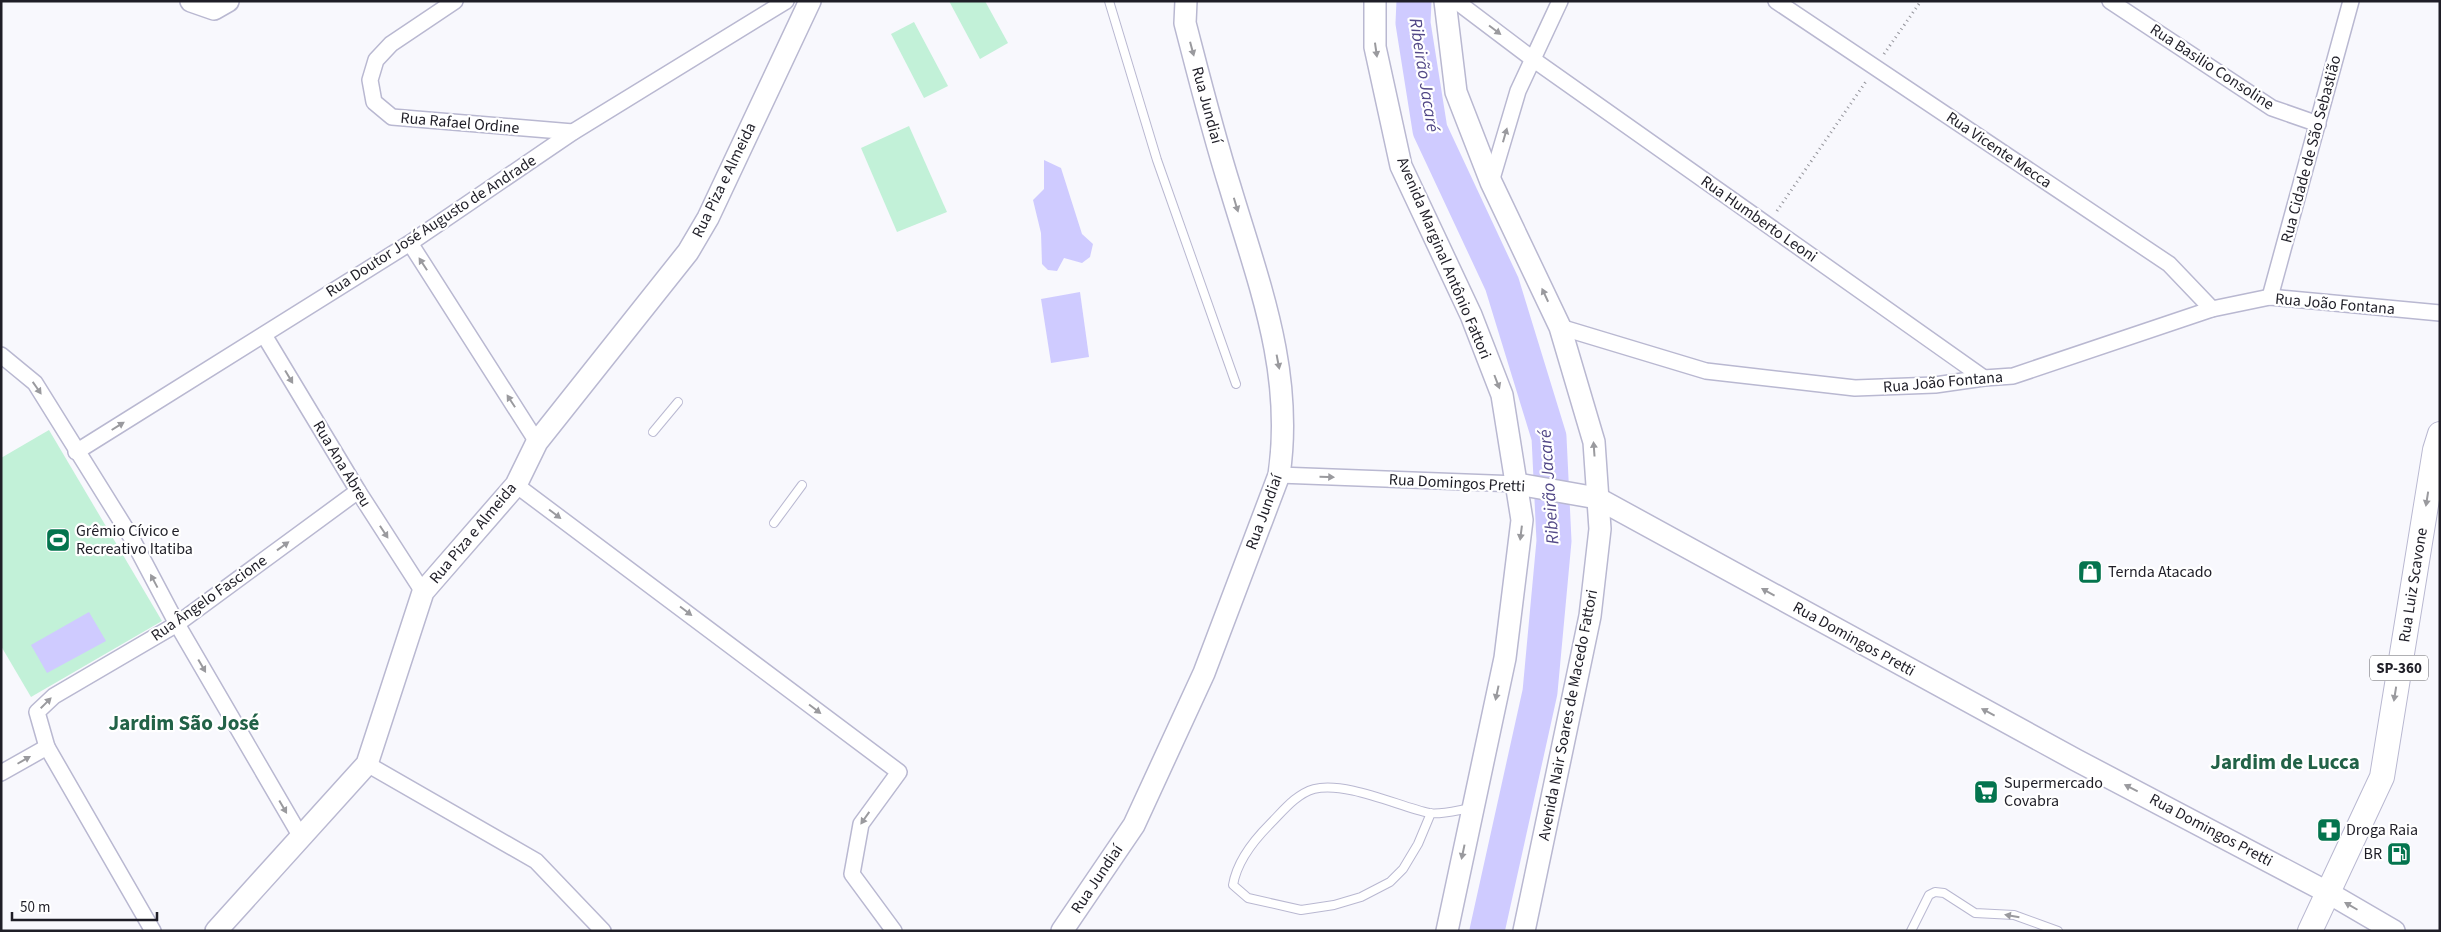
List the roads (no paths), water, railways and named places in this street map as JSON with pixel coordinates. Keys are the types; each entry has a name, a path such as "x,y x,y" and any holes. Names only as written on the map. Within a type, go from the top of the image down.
{"main road":[{"path":"191,1 221,5"},
{"name":"Rua Piza e Almeida","path":"216,931 368,764 423,592 516,485 537,442 688,252 708,218 810,1"},
{"name":"Rua Jundiaí","path":"1062,931 1134,825 1204,673 1279,475 1284,441 1282,382 1270,321 1219,151 1187,32 1185,22 1186,1"},
{"name":"Avenida Marginal Antônio Fattori","path":"1375,1 1375,47 1401,166 1471,314 1502,395 1524,486 1522,520 1505,658 1447,931"},
{"name":"Avenida Nair Soares de Macedo Fattori","path":"1445,1 1456,92 1491,182 1560,327 1594,442 1592,497 1600,529 1590,616 1524,931"},
{"name":"Rua Luiz Scavone","path":"2310,931 2382,777 2435,450 2440,434"},
{"name":"Rua Domingos Pretti","path":"1524,486 1592,497 2068,755 2327,892 2394,931"}],"street":[{"name":"Rua Rafael Ordine","path":"455,1 392,44 376,60 370,80 374,102 392,117 573,132"},
{"name":"Rua Doutor José Augusto de Andrade","path":"76,452 410,243 573,132 786,1"},
{"name":"Rua Humberto Leoni","path":"1456,1 1534,60 1984,378"},
{"path":"1491,182 1518,90 1534,60 1560,1"},
{"name":"Rua Vicente Mecca","path":"1776,1 2169,264 2212,309"},
{"name":"Rua Basilio Consoline","path":"2110,1 2272,108 2318,124"},
{"name":"Rua Cidade de São Sebastião","path":"2270,297 2351,1"},
{"path":"410,243 537,442"},
{"name":"Rua João Fontana","path":"1560,327 1706,370 1855,388 1935,386 1984,378 2013,376 2212,309 2270,297 2440,313"},
{"name":"Rua Ana Abreu","path":"264,335 358,492 423,592"},
{"path":"1,355 35,383 76,452 131,537 178,624 300,837"},
{"name":"Rua Domingos Pretti","path":"1279,475 1524,486"},
{"path":"516,485 899,772 861,824 852,874 894,931"},
{"name":"Rua Ângelo Fascione","path":"47,747 37,712 54,696 178,624 358,492"},
{"path":"1,773 47,747 153,931"},
{"path":"368,764 536,861 603,931"}],"lane":[{"path":"1109,1 1157,160 1236,384"},
{"path":"654,432 678,402"},
{"path":"774,523 802,485"},
{"path":"1431,813 1418,844 1403,868 1390,882 1361,898 1334,905 1301,910 1248,898 1234,885 1235,873 1241,860 1260,834 1293,800 1314,789 1336,788 1400,803 1431,813 1473,808"},
{"path":"1911,931 1929,895 1934,892 1944,893 1975,913 2014,915 2058,931"}],"waterway":[{"name":"Ribeirão Jacaré","path":"1414,1 1413,23 1430,130 1502,284 1549,437 1554,541 1540,692 1487,931"}],"place":[{"name":"Grêmio Cívico e Recreativo Itatiba","path":"58,540"},
{"name":"Ternda Atacado","path":"2090,572"},
{"name":"Supermercado Covabra","path":"1986,792"},
{"name":"Droga Raia","path":"2329,830"},
{"name":"BR","path":"2399,854"}],"district":[{"name":"Jardim São José","path":"184,723"},
{"name":"Jardim de Lucca","path":"2285,762"}]}
